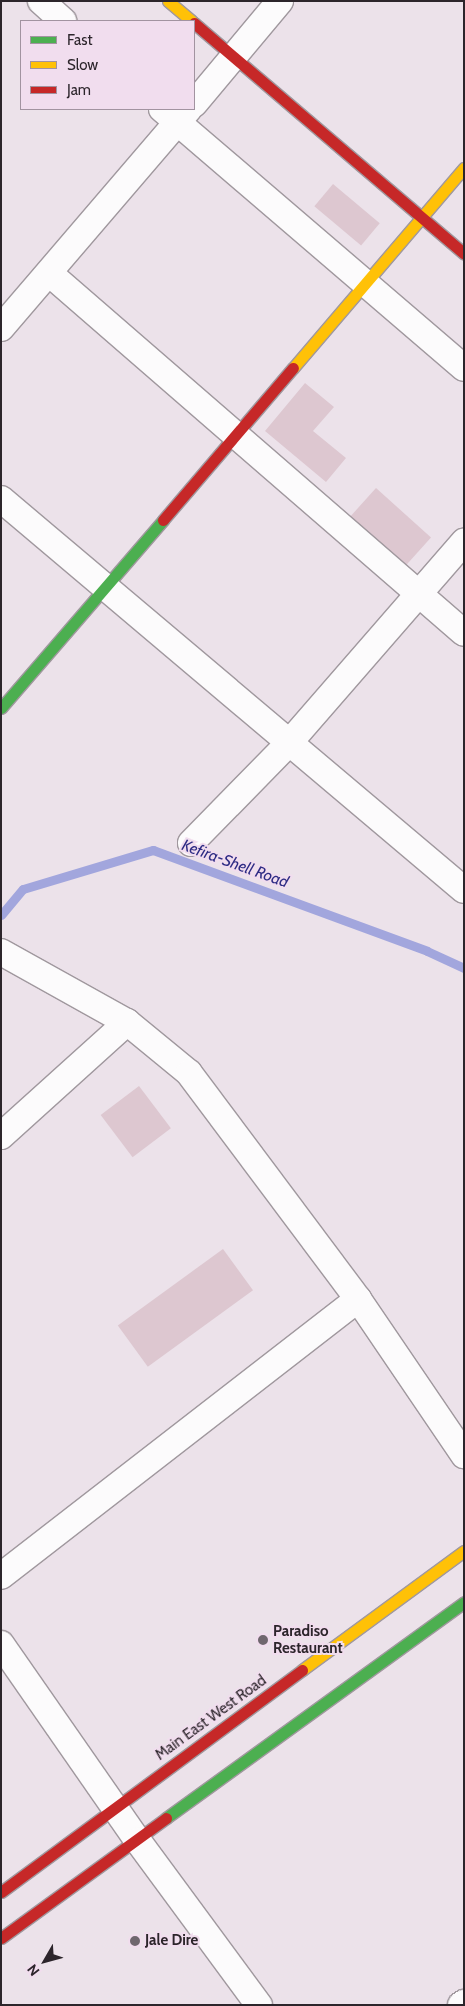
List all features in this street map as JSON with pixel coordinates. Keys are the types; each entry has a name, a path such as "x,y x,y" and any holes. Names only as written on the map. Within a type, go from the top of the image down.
{"main road":[{"path":"168,1 191,20"},
{"path":"195,24 464,254"},
{"path":"1,708 464,168"},
{"name":"Main East West Road","path":"1,1892 464,1551"},
{"path":"1,1938 138,1841 464,1602"}],"street":[{"path":"41,1 62,20"},
{"path":"195,97 234,57 280,1"},
{"path":"1,328 49,273 181,111 366,283 464,368"},
{"path":"49,273 236,433 464,633"},
{"path":"1,499 464,890"},
{"path":"190,843 289,742 464,542"},
{"path":"1,952 127,1022 189,1073 358,1299 464,1455"},
{"path":"1,1136 127,1022"},
{"path":"1,1576 358,1299"},
{"path":"1,1644 138,1841 259,2005"}],"building":[{"path":"333,184 380,223 361,245 314,206"},
{"path":"305,383 334,407 313,431 346,458 326,482 265,431"},
{"path":"376,488 431,538 404,567 349,518"},
{"path":"139,1086 171,1128 133,1157 101,1115"},
{"path":"223,1249 253,1290 148,1367 118,1325"}],"waterway":[{"name":"Kefira-Shell Road","path":"1,915 23,889 153,850 427,951 464,968"}],"traffic: fast":[{"path":"1,708 163,520"},
{"path":"166,1818 464,1602"}],"traffic: slow":[{"path":"168,1 191,20"},
{"path":"293,368 464,168"},
{"path":"302,1670 464,1551"}],"traffic: jam":[{"path":"195,24 464,254"},
{"path":"163,520 293,368"},
{"path":"1,1892 302,1670"},
{"path":"1,1938 166,1818"}],"place":[{"name":"Paradiso Restaurant","path":"263,1640"},
{"name":"Jale Dire","path":"135,1941"}]}
